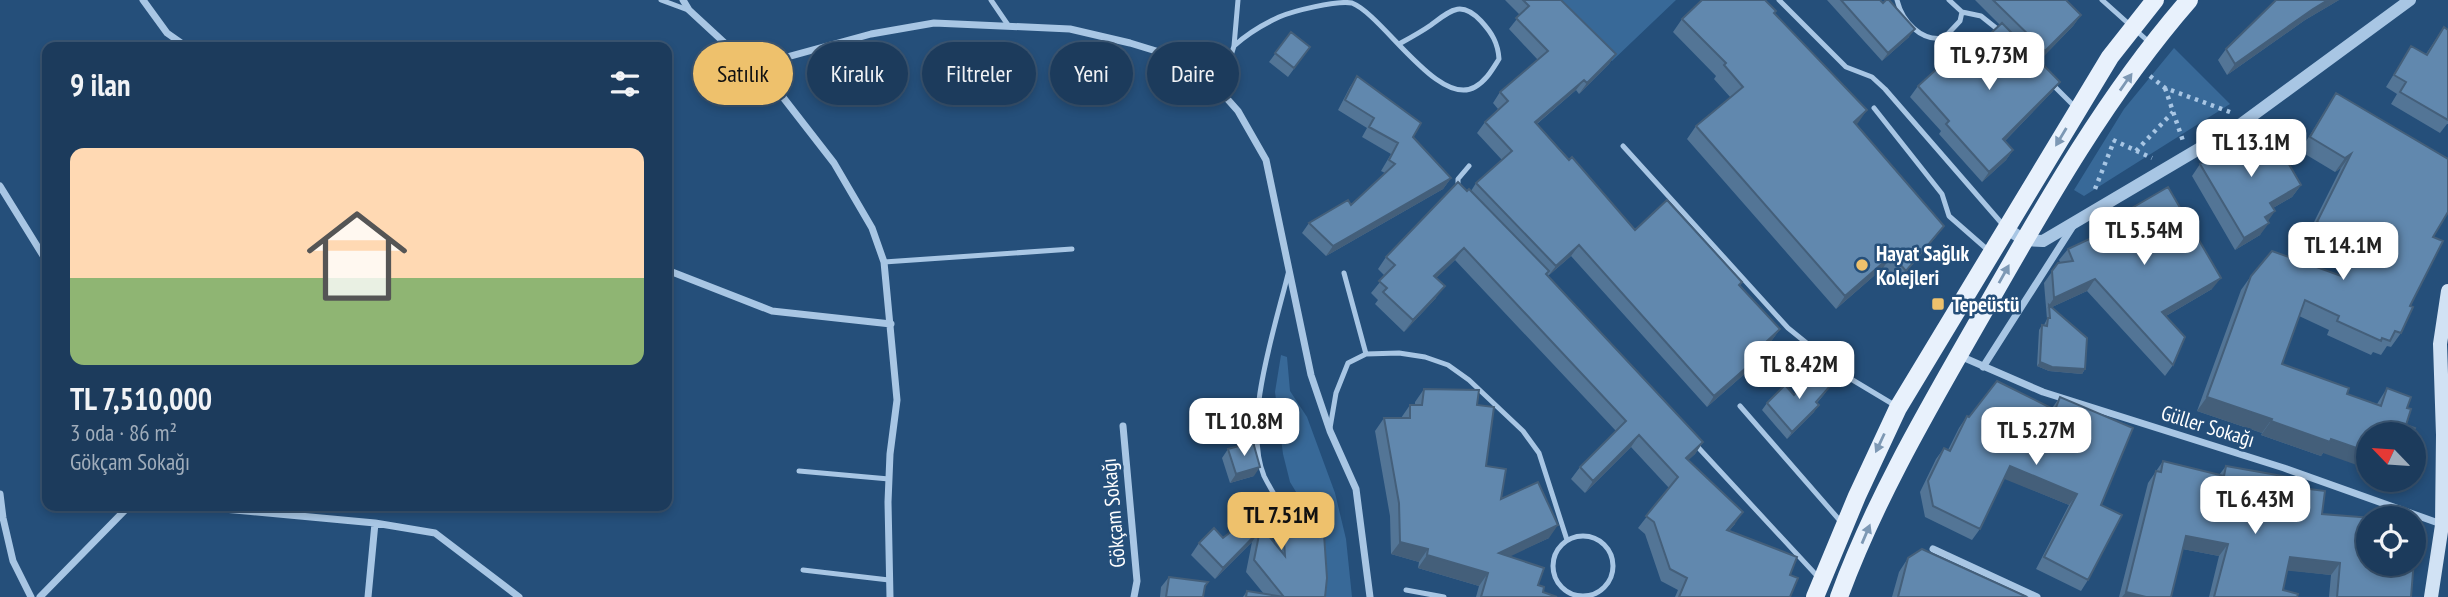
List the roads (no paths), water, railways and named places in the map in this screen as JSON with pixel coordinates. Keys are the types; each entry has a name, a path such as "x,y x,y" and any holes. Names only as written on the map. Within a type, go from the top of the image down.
{"main road":[{"path":"1818,589 1882,439 1898,408 2110,57 2155,0"},
{"path":"1839,597 1887,487 2024,240 2138,66 2189,0"},
{"path":"2431,597 2445,525 2444,344 2448,291"},
{"path":"1938,341 1959,355"}],"street":[{"path":"143,0 167,33 180,42"},
{"path":"683,0 689,10 724,42"},
{"path":"2006,228 2024,240 2043,241 2248,119 2410,0"},
{"path":"793,55 871,34 934,23 1070,29 1147,48"},
{"path":"789,105 834,163 872,228 884,262 897,400 889,479 890,597"},
{"path":"1233,105 1266,160 1311,375 1330,432 1356,489 1370,597"},
{"path":"0,186 42,254"},
{"path":"1983,367 2074,223"},
{"path":"672,272 772,311 891,324"},
{"name":"Güller Sokağı","path":"1959,355 2043,392 2284,468 2445,525"},
{"name":"Gökçam Sokağı","path":"1123,426 1137,581 1134,597"},
{"path":"0,494 13,561 31,597"},
{"path":"40,597 124,511"},
{"path":"245,511 375,523 435,533 519,597"},
{"path":"368,597 375,523"},
{"path":"1933,549 2037,597"}],"lane":[{"path":"661,0 689,10"},
{"path":"991,0 1008,25"},
{"path":"1234,42 1238,0"},
{"path":"1779,0 1846,67 1872,77 1885,89 2006,228"},
{"path":"1897,0 1898,8 1918,33 1927,38 1944,38 1961,21 1962,12"},
{"path":"1949,0 1962,12 1981,16 2005,36"},
{"path":"2102,0 2153,46"},
{"path":"1238,42 1278,18 1334,3 1350,2 1366,11 1416,63 1455,89 1472,89 1488,76 1500,60 1498,44 1488,29 1473,13 1460,8 1450,10 1430,26 1399,44"},
{"path":"2043,75 2077,110"},
{"path":"1874,108 1942,194 1954,223 1992,253"},
{"path":"1623,146 1788,328 1851,379 1898,408"},
{"path":"1460,192 1458,180 1469,166"},
{"path":"884,262 1072,249"},
{"path":"1285,513 1264,474 1257,411 1289,267"},
{"path":"1344,274 1366,354"},
{"path":"1330,432 1341,376 1348,363 1366,354 1399,353 1425,357 1448,365 1469,380 1522,431 1539,453 1567,540"},
{"path":"1740,406 1844,525"},
{"path":"1686,434 1818,589"},
{"path":"799,471 889,479"},
{"path":"1586,536 1603,544 1609,552 1613,570 1604,587 1596,593 1577,596 1560,586 1552,566 1554,556 1567,540 1586,536"},
{"path":"803,570 890,580"},
{"path":"1406,590 1444,597"}],"place":[{"name":"Hayat Sağlık Kolejleri","path":"1862,265"},
{"name":"Tepeüstü","path":"1938,304"}]}
